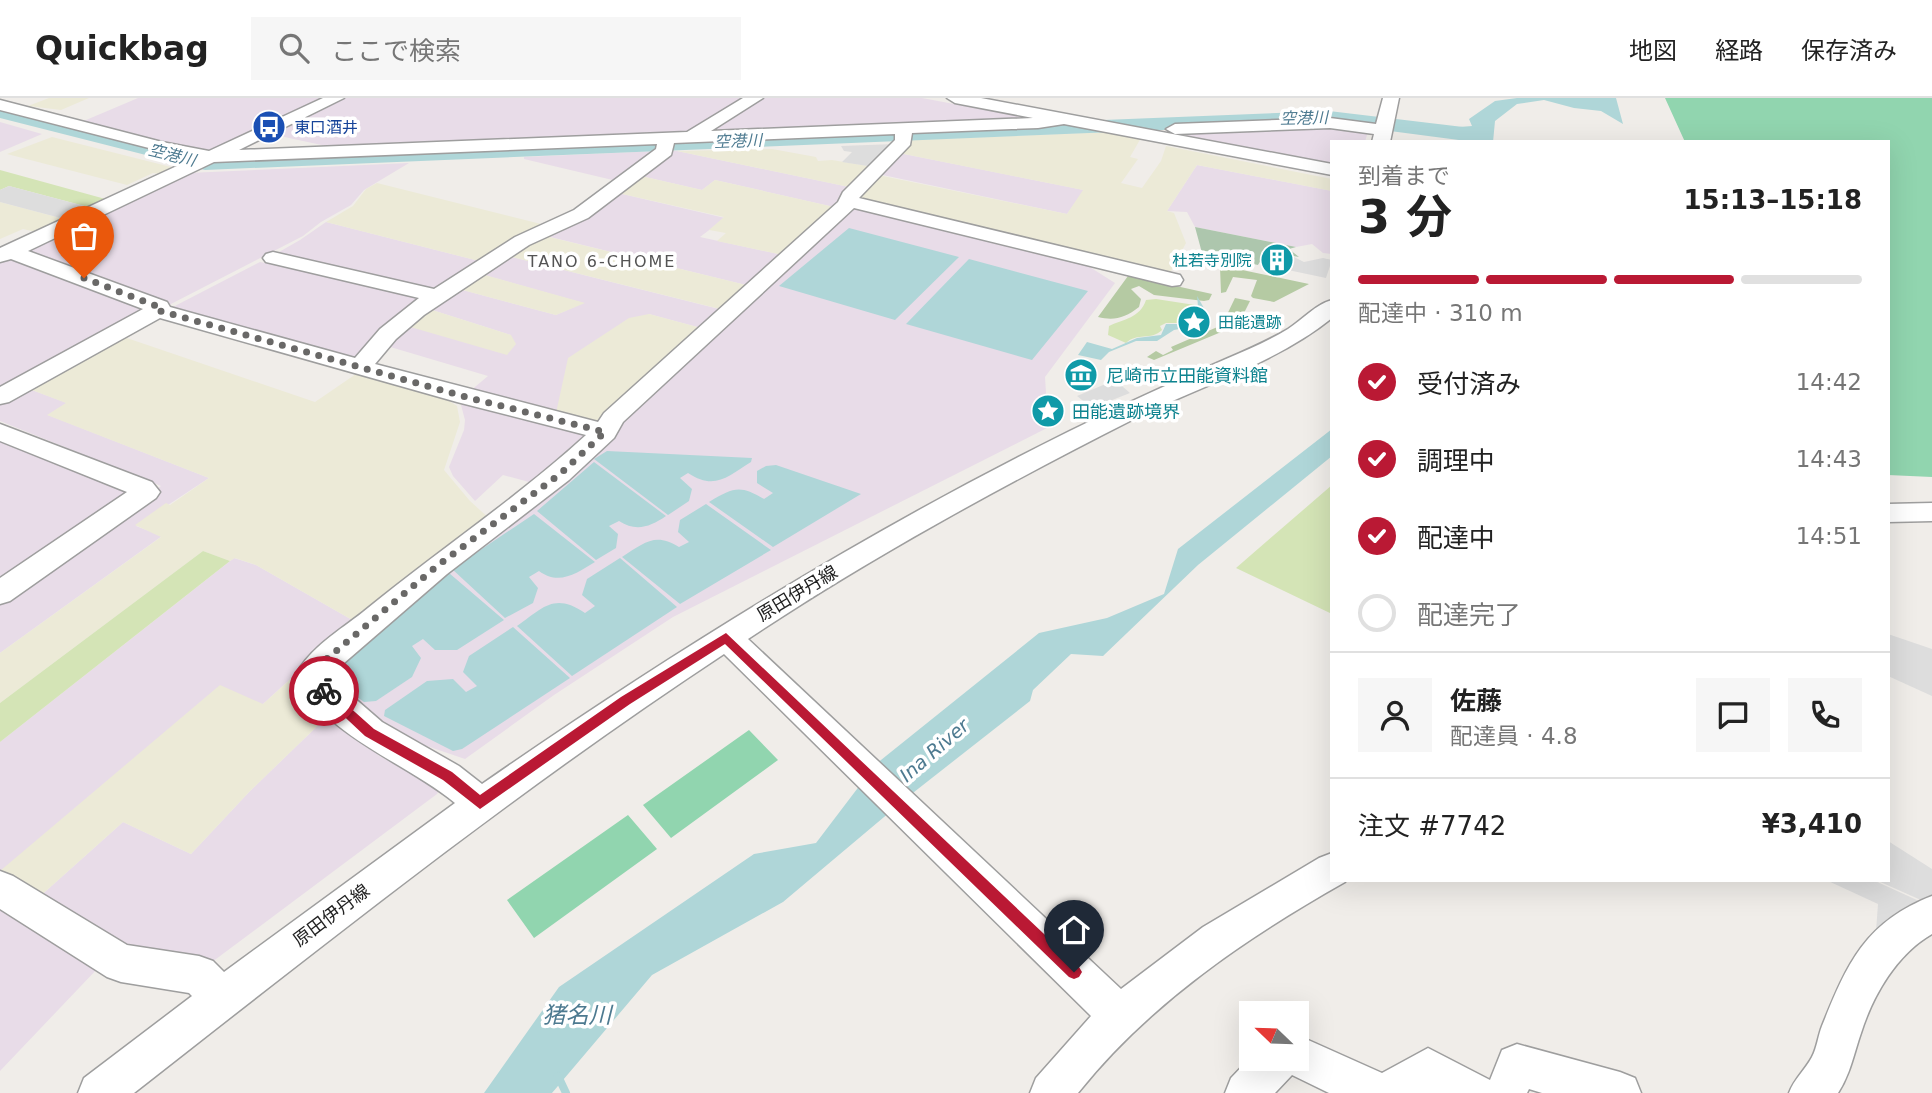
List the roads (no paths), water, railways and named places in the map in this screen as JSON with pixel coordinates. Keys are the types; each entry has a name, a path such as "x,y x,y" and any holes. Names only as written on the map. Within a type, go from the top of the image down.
{"street":[{"path":"5,253 336,98"},
{"path":"688,137 755,98"},
{"path":"955,98 1330,170"},
{"path":"1126,131 1300,123 1330,123 1383,130 1391,98"},
{"path":"0,105 161,147 198,163 397,163"},
{"path":"198,163 665,142 688,137 904,132 1069,120"},
{"path":"480,803 447,776 370,732 317,685 312,674 437,566 560,474 605,432 613,418 848,201 904,132"},
{"path":"361,366 388,334 438,296 522,241 581,214 652,163 665,142"},
{"path":"848,201 1172,280"},
{"path":"5,253 159,307 157,310"},
{"path":"273,258 438,296"},
{"name":"原田伊丹線","path":"99,1093 480,803 625,701 737,649 931,515 1156,399 1287,340 1330,308"},
{"path":"0,397 157,310 466,397 605,432"},
{"path":"0,432 142,488 146,492 0,593"},
{"path":"1890,513 1932,512"},
{"path":"737,649 1106,1003"},
{"path":"1051,1093 1072,1066 1106,1003 1217,942 1303,885 1330,871"},
{"path":"0,888 121,964 199,975 223,998"},
{"path":"1810,1093 1826,1076 1844,1021 1872,968 1871,963 1906,928 1932,914"},
{"path":"1309,1062 1376,1093"},
{"path":"1506,1093 1517,1065 1620,1093"},
{"path":"1390,1093 1429,1069 1474,1093"},
{"path":"1245,1093 1266,1071"}],"water":[{"path":"1517,98 1616,98 1623,124 1601,111 1574,108 1544,100 1517,104 1495,121 1493,140 1472,140 1459,127 1472,126 1469,119 1495,101"},
{"path":"849,228 959,257 895,320 779,286"},
{"path":"969,259 1088,291 1032,360 906,324"},
{"path":"1197,296 1208,315 1197,326 1174,330 1157,341 1136,341 1109,352 1101,360 1078,355 1087,342 1112,349 1137,338 1161,335 1166,324 1193,322 1198,313"},
{"name":"猪名川","path":"1330,431 1330,458 1198,565 1103,656 1071,654 1033,690 1030,701 909,796 783,902 652,975 552,1093 484,1093 559,987 754,854 816,843 876,764 1039,633 1107,618 1164,594 1178,549"},
{"path":"607,451 752,458 751,462 721,480 706,481 688,473 680,478 692,489 689,501 668,515 594,459"},
{"path":"594,462 666,516 643,527 619,521 609,526 618,534 616,548 596,560 537,511"},
{"path":"776,465 861,494 773,547 709,502 737,490 749,491 764,499 773,493 757,483 757,471"},
{"path":"706,504 771,550 680,604 622,557 650,541 663,540 679,547 689,542 678,532 680,520"},
{"path":"534,514 595,562 561,578 539,571 529,577 538,588 533,603 505,618 452,569"},
{"path":"620,558 677,607 572,676 517,626 542,608 557,603 585,613 595,606 582,595 587,579"},
{"path":"449,573 504,620 457,650 435,650 423,639 412,646 421,658 412,677 376,701 364,702 334,680 340,665"},
{"path":"513,627 570,678 462,749 453,751 384,716 385,710 427,681 453,679 466,692 477,686 463,672 469,656"}],"waterway":[{"name":"空港川","path":"0,112 205,163 1329,117 1480,136"},
{"path":"558,1076 566,1093"}],"place":[{"name":"東口酒井","path":"269,127"},
{"name":"杜若寺別院","path":"1277,260"},
{"name":"田能遺跡","path":"1194,322"},
{"name":"尼崎市立田能資料館","path":"1081,375"},
{"name":"田能遺跡境界","path":"1048,411"}],"district":[{"name":"TANO 6-CHOME","path":"602,261"}],"water label":[{"name":"Ina River","path":"934,750"}]}
